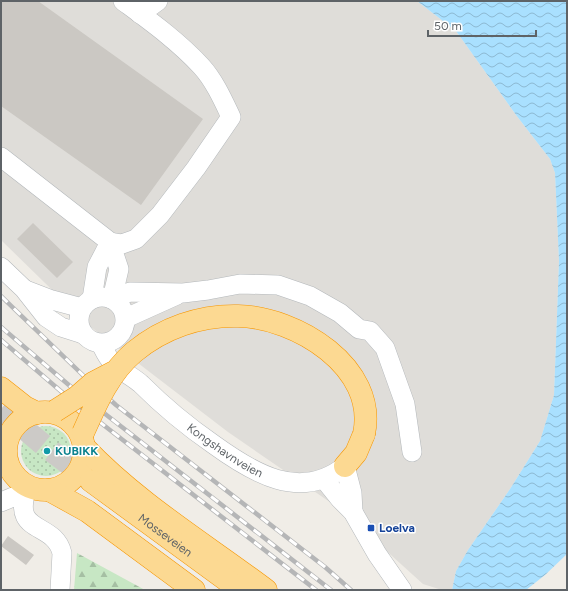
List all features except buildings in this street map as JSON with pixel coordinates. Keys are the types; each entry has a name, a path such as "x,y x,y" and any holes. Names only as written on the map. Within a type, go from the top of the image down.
{"highway":[{"path":"194,590 87,511 33,491 15,476 7,462 4,451 14,427 24,418 48,412 76,397 93,382 115,371 144,345 180,325 205,318 221,316 239,316 265,319 286,326 310,338 327,350 343,365 354,380 362,396 366,410 364,434 356,453 345,466"},
{"path":"33,491 59,487 75,476 83,458 83,439 103,392 115,371"},
{"path":"1,388 25,407 48,412 70,421 109,473 131,491 266,590"},
{"name":"Mosseveien","path":"220,590 88,486 240,590"}],"street":[{"path":"1,158 110,242 122,244 136,239 160,215 196,168 231,117 211,78 202,66 160,29 123,1"},
{"path":"140,14 158,1"},
{"path":"110,242 119,269 112,299"},
{"path":"83,334 79,322 87,304 98,266 110,242"},
{"path":"1,268 24,289 46,317 61,327 83,334 94,342 101,344 108,343 120,336 123,331 126,318 124,310 112,299 106,297 87,304 52,300 24,289"},
{"path":"112,299 130,292 183,293 240,284 278,285 300,292 326,304 340,313 359,329 370,332 385,348 405,404 412,452"},
{"path":"126,318 183,293"},
{"name":"Kongshavnveien","path":"120,336 140,383"},
{"name":"Kongshavnveien","path":"101,344 111,362 140,383 182,422 227,454 253,470 272,478 288,482 303,483 324,479 345,466"},
{"path":"345,466 352,493 353,512"},
{"path":"324,479 353,512 377,554 402,590"},
{"path":"1,502 33,491"},
{"path":"33,491 24,511 29,522 62,553 60,590"}],"shaded area":[{"path":"1,1 417,1 456,31 516,115 550,159 555,173 559,261 554,395 540,441 510,489 468,550 456,571 452,590 442,590 423,584 340,509 228,432 87,324 1,240"}],"green space":[{"path":"46,426 56,428 64,433 69,441 71,451 69,461 64,469 56,474 46,476 36,474 28,469 23,461 21,451 23,441 28,433 36,428"},
{"path":"77,553 145,590 74,590"}],"water":[{"path":"417,1 567,1 567,554 545,575 526,590 452,590 456,571 468,550 510,489 540,441 554,395 559,261 555,173 550,159 516,115 456,31"}],"tunnel":[{"path":"1,409 46,447 91,481"}],"railway":[{"path":"1,296 116,405 325,567 351,590"},
{"path":"1,327 77,392 331,590"},
{"path":"1,340 70,399 316,590"}],"place":[{"name":"KUBIKK","path":"47,451"},
{"name":"Loelva","path":"371,528"}]}
